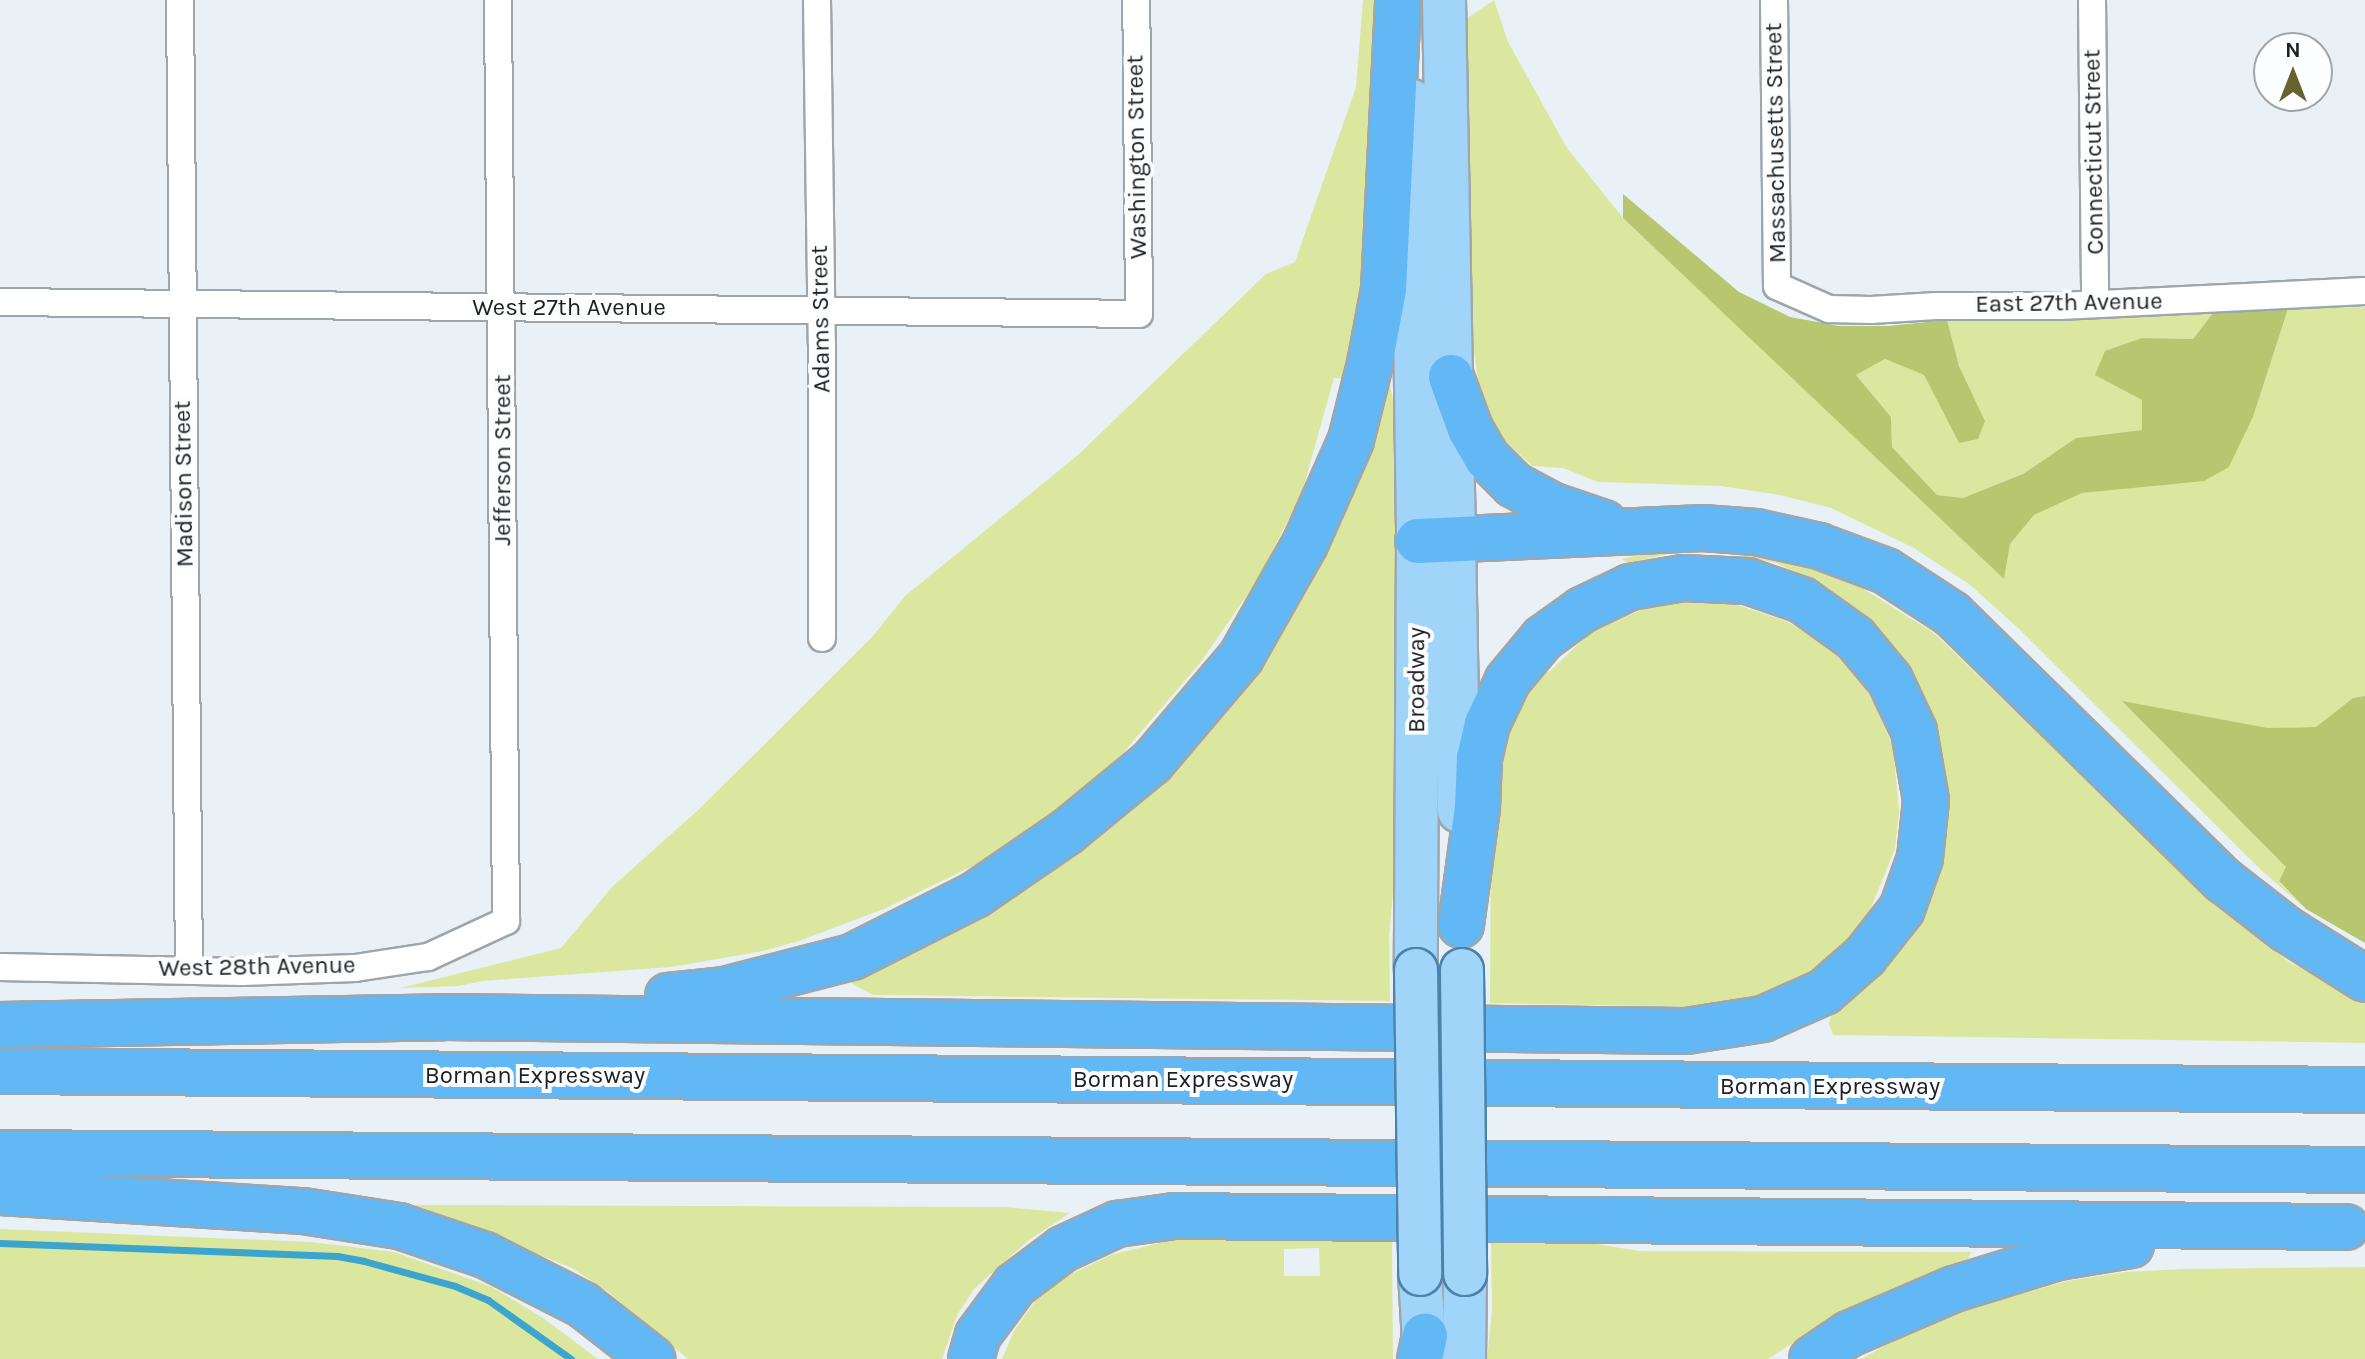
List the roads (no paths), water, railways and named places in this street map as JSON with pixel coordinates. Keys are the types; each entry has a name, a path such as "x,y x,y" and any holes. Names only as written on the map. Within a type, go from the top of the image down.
{"highway":[{"path":"444,1017 724,990 852,957 975,895 1068,831 1152,762 1241,657 1305,544 1351,440 1384,289 1398,0"},
{"path":"1451,377 1470,429 1487,458 1514,485 1551,505 1621,529"},
{"path":"1435,540 1621,529 1703,528 1756,532 1819,546 1886,571 1952,614 2223,880 2286,929 2365,979"},
{"path":"0,1025 444,1017 1686,1031 1763,1019 1824,992 1865,956 1902,909 1920,858 1926,800 1914,731 1890,680 1855,638 1802,600 1747,581 1683,578 1644,584 1630,587 1582,610 1543,638 1508,680 1487,724 1479,758 1477,808 1461,925"},
{"name":"Borman Expressway","path":"0,1071 2365,1090"},
{"path":"0,1153 2365,1170"},
{"path":"0,1192 303,1211 399,1226 485,1255 583,1305 652,1359"},
{"path":"971,1359 978,1335 1015,1285 1063,1249 1117,1224 1174,1216 2356,1227"},
{"path":"1812,1359 1849,1334 1954,1289 2058,1257 2153,1242 2356,1227"}],"main road":[{"name":"Broadway","path":"1410,0 1435,540 1461,925 1464,1359"},
{"name":"Broadway","path":"1424,1351 1416,970 1435,540 1451,377 1444,0"}],"street":[{"name":"Madison Street","path":"180,0 189,969"},
{"name":"Jefferson Street","path":"498,0 506,921"},
{"name":"Adams Street","path":"817,0 822,638"},
{"name":"Washington Street","path":"1136,0 1139,314"},
{"name":"Massachusetts Street","path":"1774,0 1777,286"},
{"name":"Connecticut Street","path":"2092,0 2095,303"},
{"name":"East 27th Avenue","path":"1777,286 1829,309 2095,303 2365,291"},
{"name":"West 27th Avenue","path":"0,302 1139,314"},
{"name":"West 28th Avenue","path":"0,967 242,972 355,968 428,957 506,921"}],"waterway":[{"path":"0,1243 337,1256 364,1261 455,1286 488,1300 571,1359"}]}
